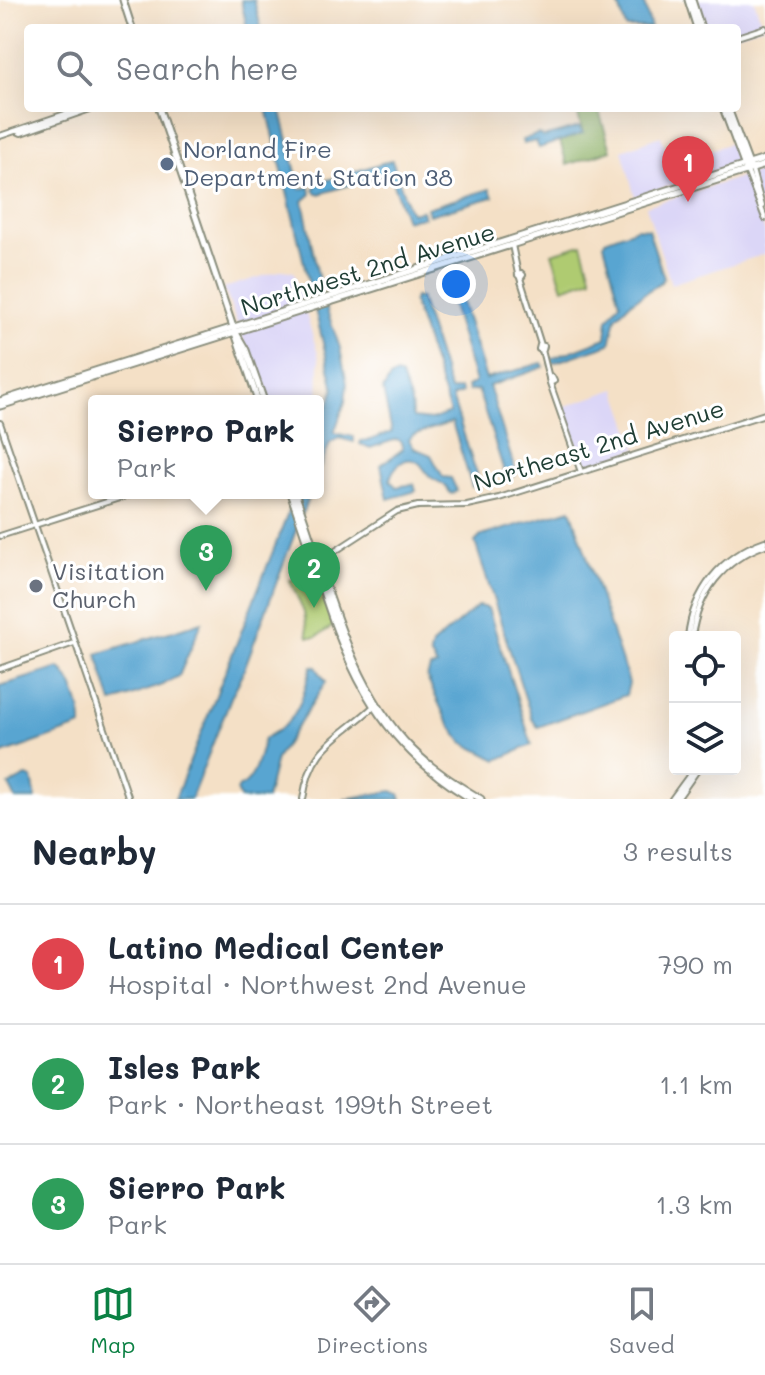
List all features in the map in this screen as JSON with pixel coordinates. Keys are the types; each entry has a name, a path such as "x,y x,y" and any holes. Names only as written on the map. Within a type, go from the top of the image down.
{"main road":[{"path":"123,0 131,24"},
{"path":"690,0 698,24"},
{"path":"160,112 259,395"},
{"path":"727,112 748,168"},
{"path":"748,168 765,159"},
{"path":"748,168 765,165"},
{"name":"Northwest 2nd Avenue","path":"0,403 748,168"},
{"path":"294,499 342,636 374,706 411,755 471,799"},
{"path":"374,706 413,750 443,776 481,799"}],"street":[{"path":"741,36 765,28"},
{"path":"0,137 72,112"},
{"path":"20,130 80,112"},
{"path":"748,168 765,217"},
{"path":"510,241 581,472"},
{"name":"Northeast 2nd Avenue","path":"318,563 397,511 419,506 467,505 765,414"},
{"path":"0,423 129,799"},
{"path":"0,536 116,499"},
{"path":"691,631 693,612 708,581 735,556 765,543"},
{"path":"0,669 74,643"},
{"path":"303,799 312,768 324,747 374,706"},
{"path":"674,799 692,775"}],"shaded area":[{"path":"695,0 754,0 763,26 741,33 741,24 704,24"},
{"path":"661,136 671,169 699,161 704,152 731,143 737,165 635,197 622,150"},
{"path":"765,170 765,199 756,203 765,233 765,254 671,284 646,206"},
{"path":"283,270 294,272 319,358 318,395 264,395 224,288"},
{"path":"616,389 637,449 585,467 563,407"}],"green space":[{"path":"577,112 599,112 611,150 567,165 560,141 583,133"},
{"path":"582,244 592,278 563,288 552,253"},
{"path":"315,572 333,626 316,637 308,637 304,612 290,580"}],"water":[{"path":"241,0 254,0 260,24 246,24"},
{"path":"617,0 643,0 650,24 625,24"},
{"path":"268,112 281,112 300,189 310,187 311,194 303,201 322,296 340,348 347,384 345,402 334,433 354,437 354,442 339,438 330,443 324,458 324,418 334,389"},
{"path":"579,127 583,133 539,148 536,141 523,144 522,140 538,134 543,137"},
{"path":"392,160 409,210 412,213 422,210 424,217 406,220 389,173 320,194 314,189 318,183"},
{"path":"490,189 493,197 429,215 427,208"},
{"path":"637,228 648,229 664,278 616,317 610,344 550,364 551,359 606,338 608,319 620,302 605,240"},
{"path":"415,297 420,298 450,391 460,389 462,393 452,397 480,486 472,487 452,422 413,435 409,440 414,448 431,455 443,477 451,478 457,491 451,494 419,463 409,460 397,467 390,480 396,487 414,484 416,491 388,499 381,465 403,449 402,442 397,439 370,448 360,444 361,441 392,432 383,390 390,378 396,374 401,376 411,402 413,418 431,420 450,413 413,301"},
{"path":"456,297 461,299 486,379 542,363 544,367 489,386 515,470 515,475 509,478 478,390 468,391 467,387 475,382 451,302"},
{"path":"294,499 308,499 240,680 191,799 175,799"},
{"path":"571,509 629,683 626,695 538,727 532,719 475,542 481,536"},
{"path":"478,606 488,608 532,745 497,760 462,742 446,719 427,678 430,668 437,666 430,654 432,645"},
{"path":"202,622 179,676 112,703 97,654"},
{"path":"312,666 326,682 276,759 266,799 241,799 238,788 253,774 264,739 293,716"},
{"path":"59,668 76,694 82,726 0,755 0,686"},
{"path":"26,776 32,778 36,799 16,799 9,785"},
{"path":"392,791 399,794 401,799 344,799"}],"place":[{"name":"Norland Fire Department Station 38","path":"167,164"},
{"name":"Latino Medical Center","path":"688,202"},
{"name":"Visitation Church","path":"36,586"},
{"name":"Sierro Park","path":"206,591"},
{"name":"Isles Park","path":"314,608"}]}
